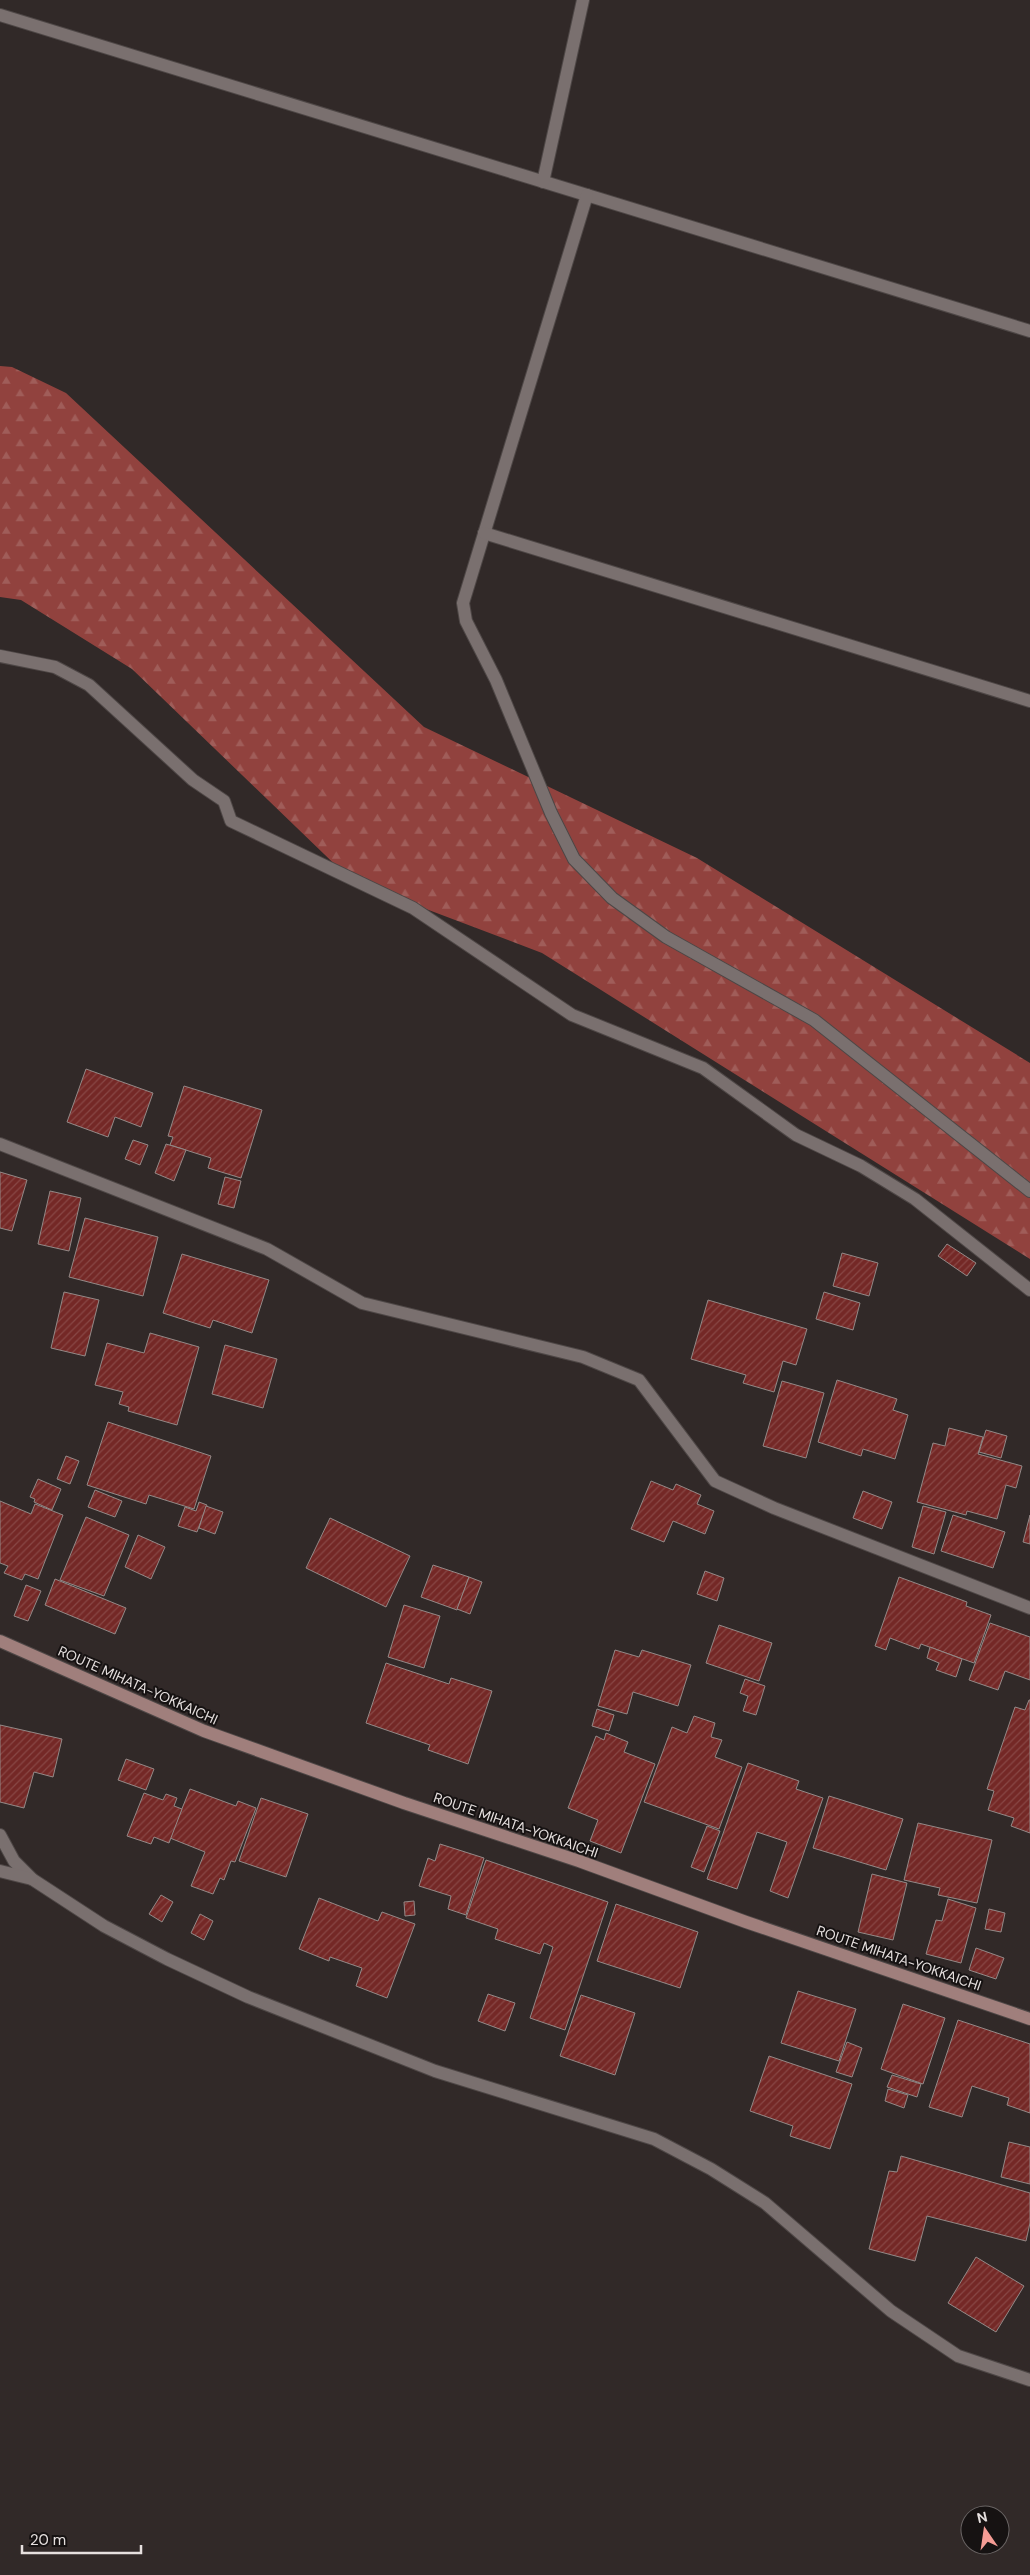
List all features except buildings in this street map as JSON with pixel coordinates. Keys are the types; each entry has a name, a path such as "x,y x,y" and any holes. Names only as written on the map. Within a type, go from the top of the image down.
{"main road":[{"name":"ROUTE MIHATA-YOKKAICHI","path":"0,1641 204,1731 404,1803 579,1861 746,1922 1030,2019"}],"street":[{"path":"543,182 583,0"},
{"path":"0,15 1030,331"},
{"path":"587,195 463,603 466,621 496,680 552,813 574,859 612,898 666,938 814,1020 1030,1191"},
{"path":"484,533 1030,701"},
{"path":"0,656 55,668 89,685 193,780 224,800 230,821 414,908 572,1015 703,1068 796,1135 861,1166 915,1199 1030,1290"},
{"path":"0,1144 267,1249 362,1303 584,1357 639,1380 715,1481 774,1508 1030,1608"},
{"path":"0,1834 14,1861 32,1878 104,1926 166,1959 248,1997 435,2071 654,2139 711,2169 765,2203 891,2310 958,2356 1030,2380"},
{"path":"0,1871 32,1878"}],"green space":[{"path":"0,366 12,367 66,393 424,727 697,858 1030,1063 1030,1259 542,953 352,881 132,669 21,600 0,597"}]}
